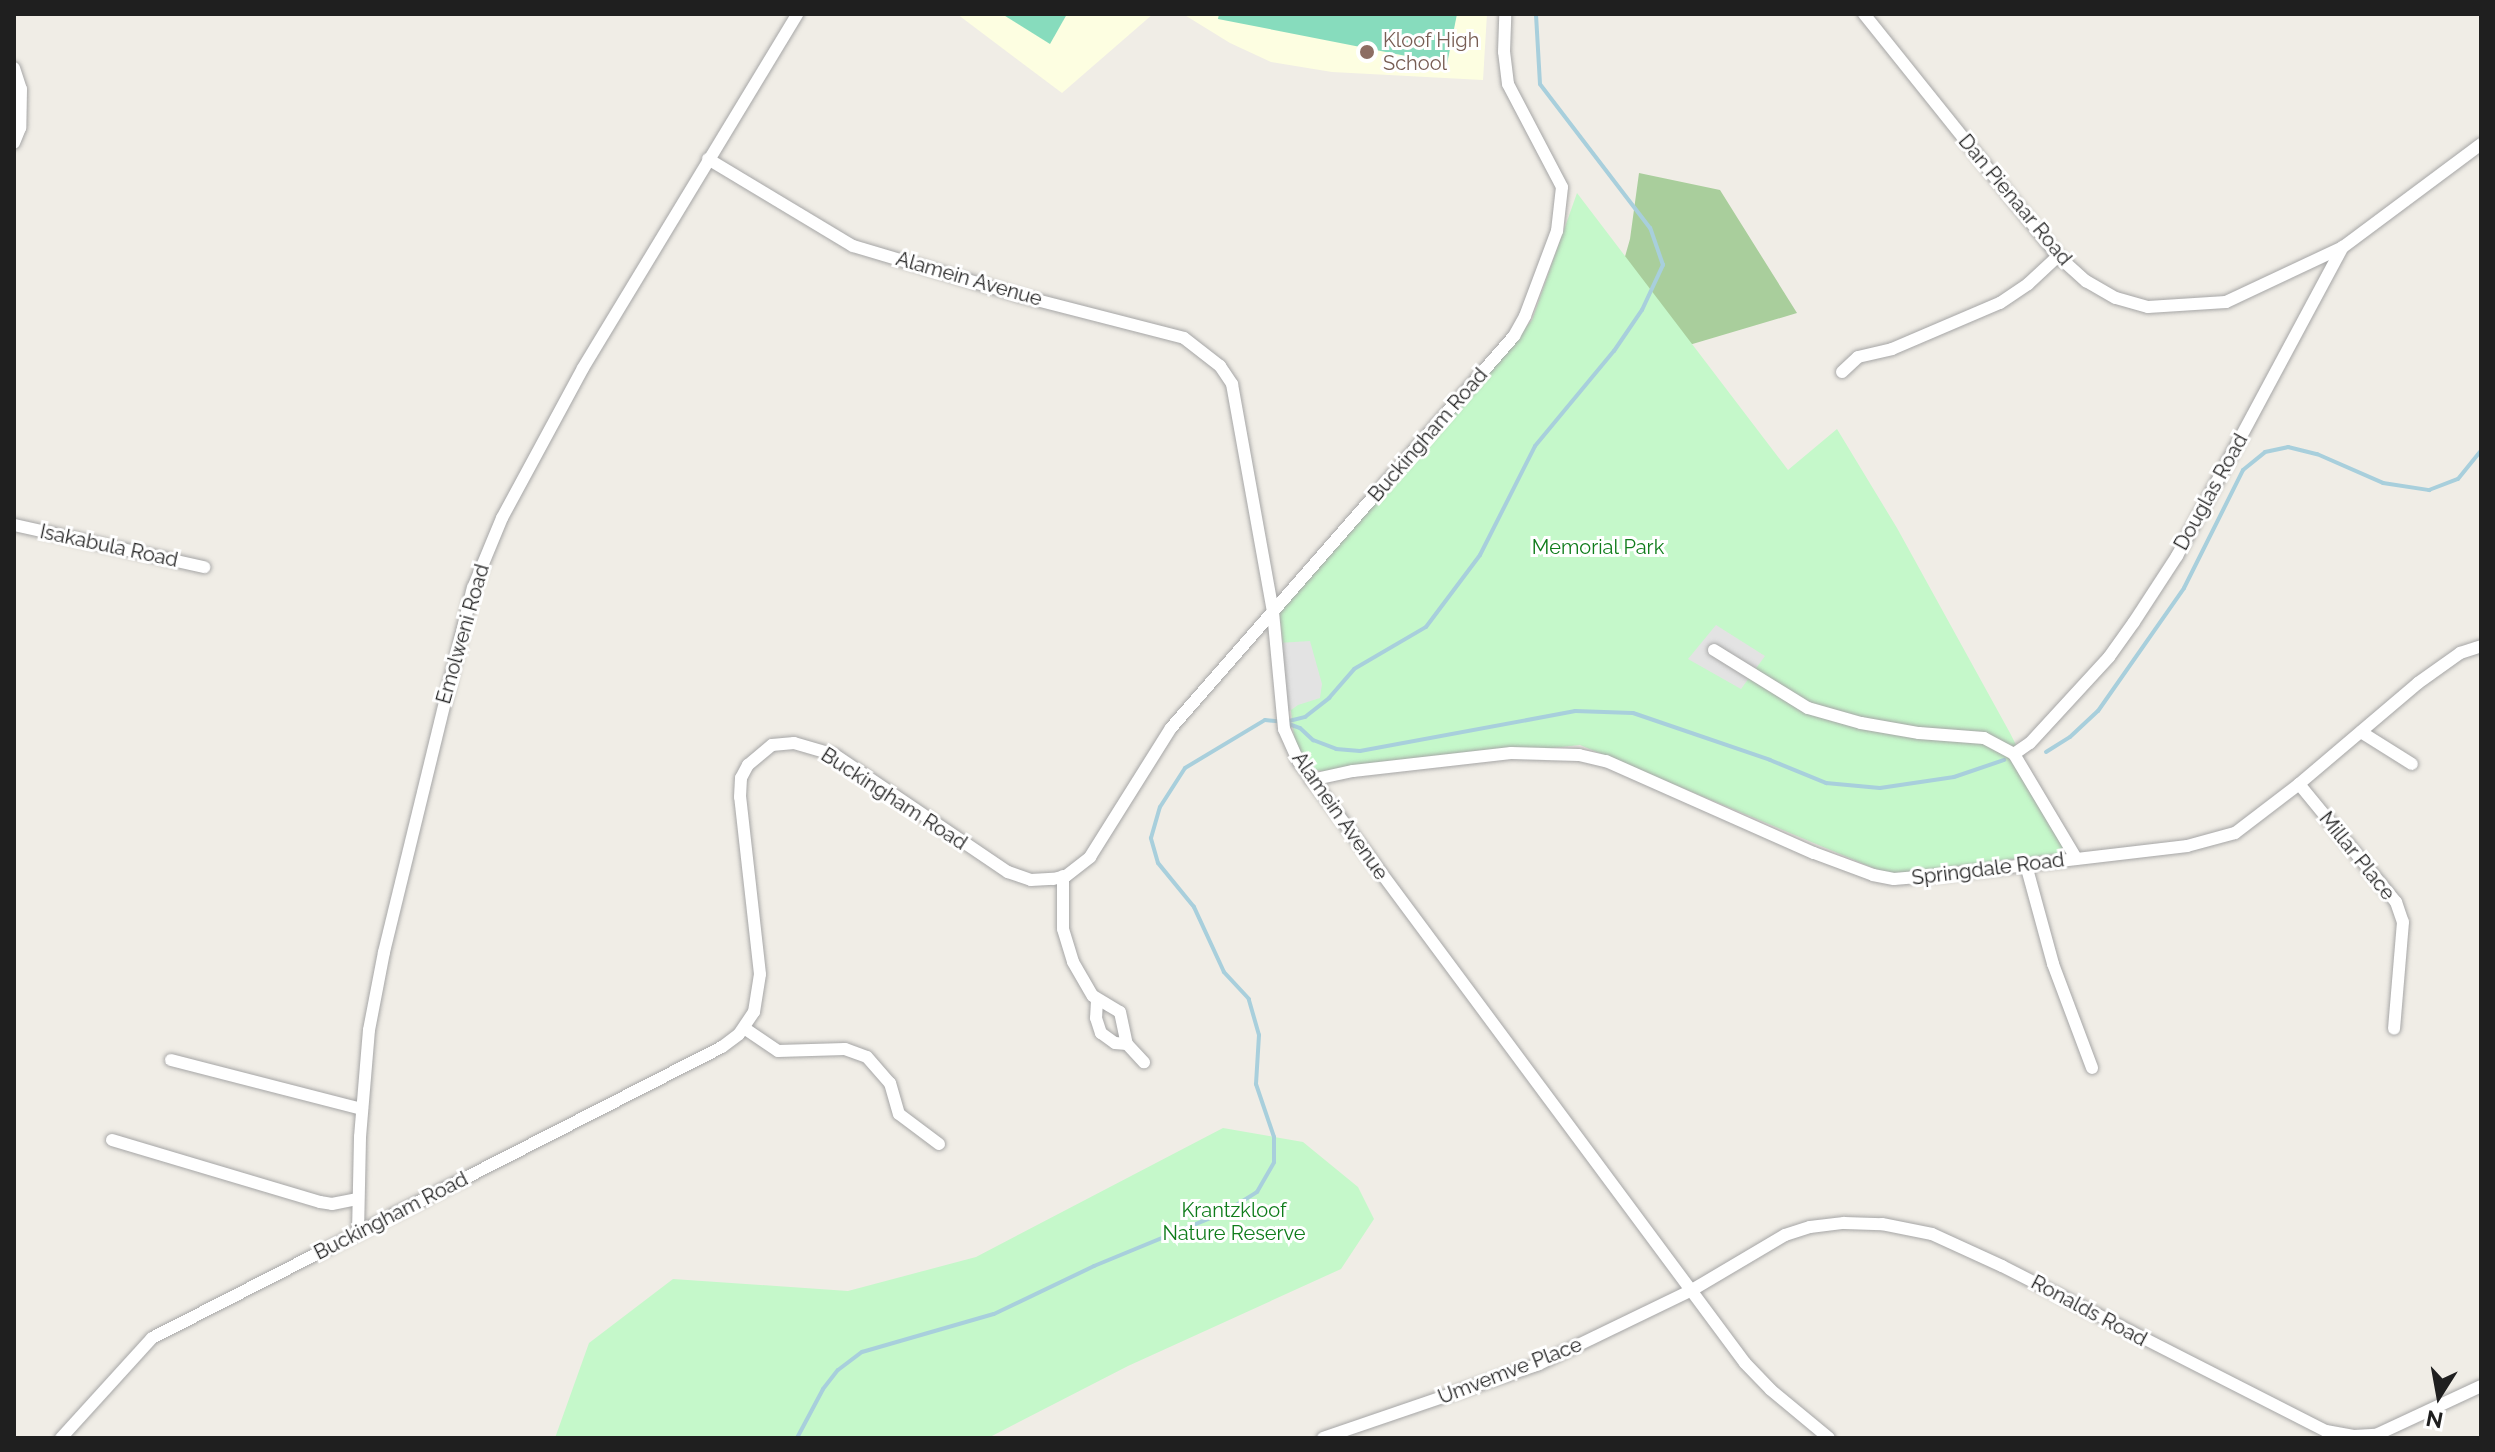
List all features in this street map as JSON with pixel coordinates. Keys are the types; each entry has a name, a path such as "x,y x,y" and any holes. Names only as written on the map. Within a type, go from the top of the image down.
{"street":[{"name":"Emolweni Road","path":"358,1233 357,1199 369,1030 384,952 473,588 502,518 576,380 797,14"},
{"name":"Buckingham Road","path":"61,1438 146,1342 722,1047 744,1028 754,1012 760,974 740,797 741,778 748,765 772,745 794,743 835,755 1008,872 1039,880 1063,876 1090,857 1158,746 1514,336 1533,300 1557,231 1562,187 1508,84 1504,52 1505,14"},
{"name":"Dan Pienaar Road","path":"1864,14 2058,256 2086,281 2116,298 2148,307 2185,308 2226,302 2343,247"},
{"path":"14,68 21,89 20,128 14,143"},
{"name":"Douglas Road","path":"2014,754 2030,743 2109,657 2177,556 2343,247 2481,144"},
{"name":"Alamein Avenue","path":"708,159 853,246 1017,295 1184,338 1220,366 1232,384 1273,612 1283,723 1311,780 1745,1363 1771,1390 1829,1438"},
{"path":"1842,372 1858,357 1892,349 2000,303 2028,284 2058,256"},
{"name":"Isakabula Road","path":"14,525 204,567"},
{"name":"Springdale Road","path":"1311,780 1353,771 1511,753 1579,755 1606,761 1814,853 1883,878 1918,878 2187,846 2223,838 2246,826 2439,667 2460,653 2481,646"},
{"path":"1714,650 1808,708 1875,726 1984,738 2014,754 2076,858"},
{"path":"2361,732 2412,764"},
{"name":"Millar Place","path":"2299,784 2396,902 2403,922 2394,1029"},
{"path":"2026,865 2053,964 2092,1068"},
{"path":"1063,876 1066,943 1085,986 1097,1000 1120,1012 1127,1044 1144,1062"},
{"path":"1097,1000 1096,1018 1101,1033 1115,1043 1127,1044"},
{"path":"744,1028 778,1051 845,1049 867,1057 890,1083 899,1114 939,1144"},
{"path":"171,1060 362,1109"},
{"path":"112,1140 320,1202 332,1204 357,1199"},
{"name":"Ronalds Road","path":"1692,1290 1785,1235 1810,1227 1844,1223 1882,1224 1932,1234 2002,1266 2326,1431 2354,1437 2376,1435 2397,1428 2481,1386"},
{"name":"Umvemve Place","path":"1323,1438 1539,1364 1692,1290"},
{"path":"2397,1428 2407,1438"}],"shaded area":[{"path":"957,14 1153,14 1062,93"},
{"name":"Kloof High School","path":"1183,14 1487,14 1483,80 1332,72 1271,62 1230,43"},
{"path":"1716,625 1765,656 1741,689 1688,659"},
{"path":"1310,641 1322,684 1320,698 1298,705 1283,716 1278,643"}],"green space":[{"path":"1002,14 1067,14 1050,44"},
{"path":"1219,14 1457,14 1447,64 1218,19"},
{"path":"1639,173 1720,190 1797,313 1679,348 1596,359 1630,239"},
{"name":"Memorial Park","path":"1577,193 1788,470 1837,429 1897,528 2010,733 2070,852 1890,875 1580,745 1328,772 1309,769 1297,761 1279,612 1532,320"},
{"name":"Krantzkloof Nature Reserve","path":"1223,1128 1303,1142 1358,1187 1374,1219 1341,1269 1128,1366 988,1438 555,1438 589,1343 673,1279 848,1291 976,1257"}],"waterway":[{"path":"797,1438 823,1389 838,1370 862,1352 994,1314 1094,1266 1225,1212 1257,1192 1274,1162 1274,1137 1256,1084 1259,1035 1249,999 1224,972 1194,907 1158,863 1151,838 1160,807 1185,768 1265,720 1285,722 1305,717 1329,698 1354,669 1426,627 1480,555 1535,446 1614,351 1642,310 1663,265 1650,228 1540,84 1536,14"},
{"path":"2046,752 2070,737 2098,711 2184,588 2243,470 2265,452 2288,447 2317,454 2383,483 2429,490 2458,479 2481,451"},
{"path":"1286,723 1300,728 1313,740 1336,749 1360,751 1575,711 1633,713 1770,760 1826,783 1880,788 1954,777 2004,760"}],"place":[{"name":"Kloof High School","path":"1367,52"}]}
